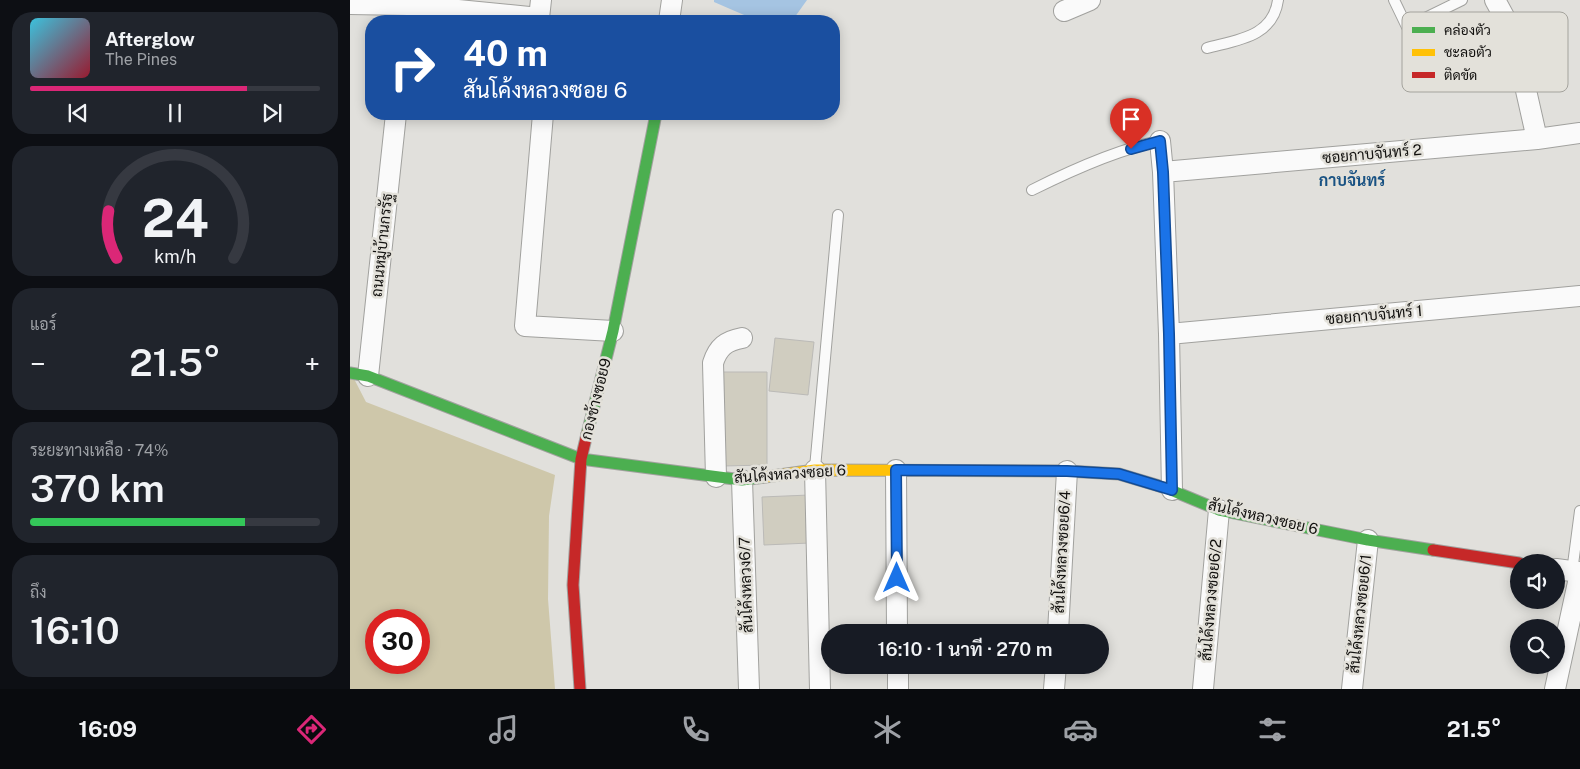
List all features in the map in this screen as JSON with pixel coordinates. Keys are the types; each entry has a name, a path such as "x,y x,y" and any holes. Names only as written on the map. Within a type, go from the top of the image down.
{"street":[{"path":"539,15 541,0"},
{"path":"670,15 672,0"},
{"path":"1064,11 1090,0"},
{"path":"1495,0 1502,12"},
{"path":"350,4 495,15"},
{"path":"1526,92 1537,139"},
{"name":"ถนนหมู่บ้านกรรัฐ","path":"359,374 395,120"},
{"path":"542,120 525,326 614,331"},
{"name":"กองช้างซอย9","path":"580,689 573,585 581,459 614,331 655,120"},
{"name":"ซอยกาบจันทร์ 2","path":"1163,172 1537,139 1580,133"},
{"path":"1160,141 1163,172 1169,334 1172,490"},
{"name":"ซอยกาบจันทร์ 1","path":"1169,334 1580,296"},
{"path":"716,477 713,364 715,356 723,345 742,338"},
{"name":"สันโค้งหลวงซอย 6","path":"359,374 581,459 742,480 815,470 1067,471 1119,474 1172,490 1219,510 1368,540 1510,562"},
{"path":"815,470 820,689"},
{"path":"896,470 897,624"},
{"name":"สันโค้งหลวงซอย6/4","path":"1058,624 1067,471"},
{"name":"สันโค้งหลวง6/7","path":"742,480 749,689"},
{"name":"สันโค้งหลวงซอย6/2","path":"1203,689 1219,510"},
{"name":"สันโค้งหลวงซอย6/1","path":"1352,689 1368,540"},
{"path":"1555,689 1572,571"},
{"path":"898,674 898,689"},
{"path":"1054,689 1055,674"}],"lane":[{"path":"1207,48 1250,36 1269,25 1278,0"},
{"path":"1394,0 1402,17"},
{"path":"1438,12 1462,0"},
{"path":"1032,190 1069,172 1146,144 1160,141"},
{"path":"815,470 838,215"},
{"path":"1572,571 1580,511"}],"shaded area":[{"path":"350,371 366,402 555,475 549,516 548,599 555,689 350,689"}],"water":[{"path":"714,0 807,0 796,15 744,15 714,2"}],"building":[{"path":"775,338 814,342 808,395 769,391"},
{"path":"723,372 767,372 767,465 723,466"},
{"path":"809,495 810,543 764,545 762,497"}],"traffic: fast":[{"path":"587,434 613,331 655,120"},
{"path":"350,373 368,376 581,459 742,480 765,477"},
{"path":"1166,488 1219,510 1368,540 1433,550"}],"traffic: slow":[{"path":"765,477 815,470 1067,471 1119,474 1166,488"}],"traffic: jam":[{"path":"580,689 573,585 581,459 587,434"},
{"path":"1433,550 1510,562"}],"district":[{"name":"กาบจันทร์","path":"1352,180"}],"route":[{"path":"897,578 896,470 1067,471 1119,474 1172,490 1169,334 1163,172 1160,141 1131,149"}]}
